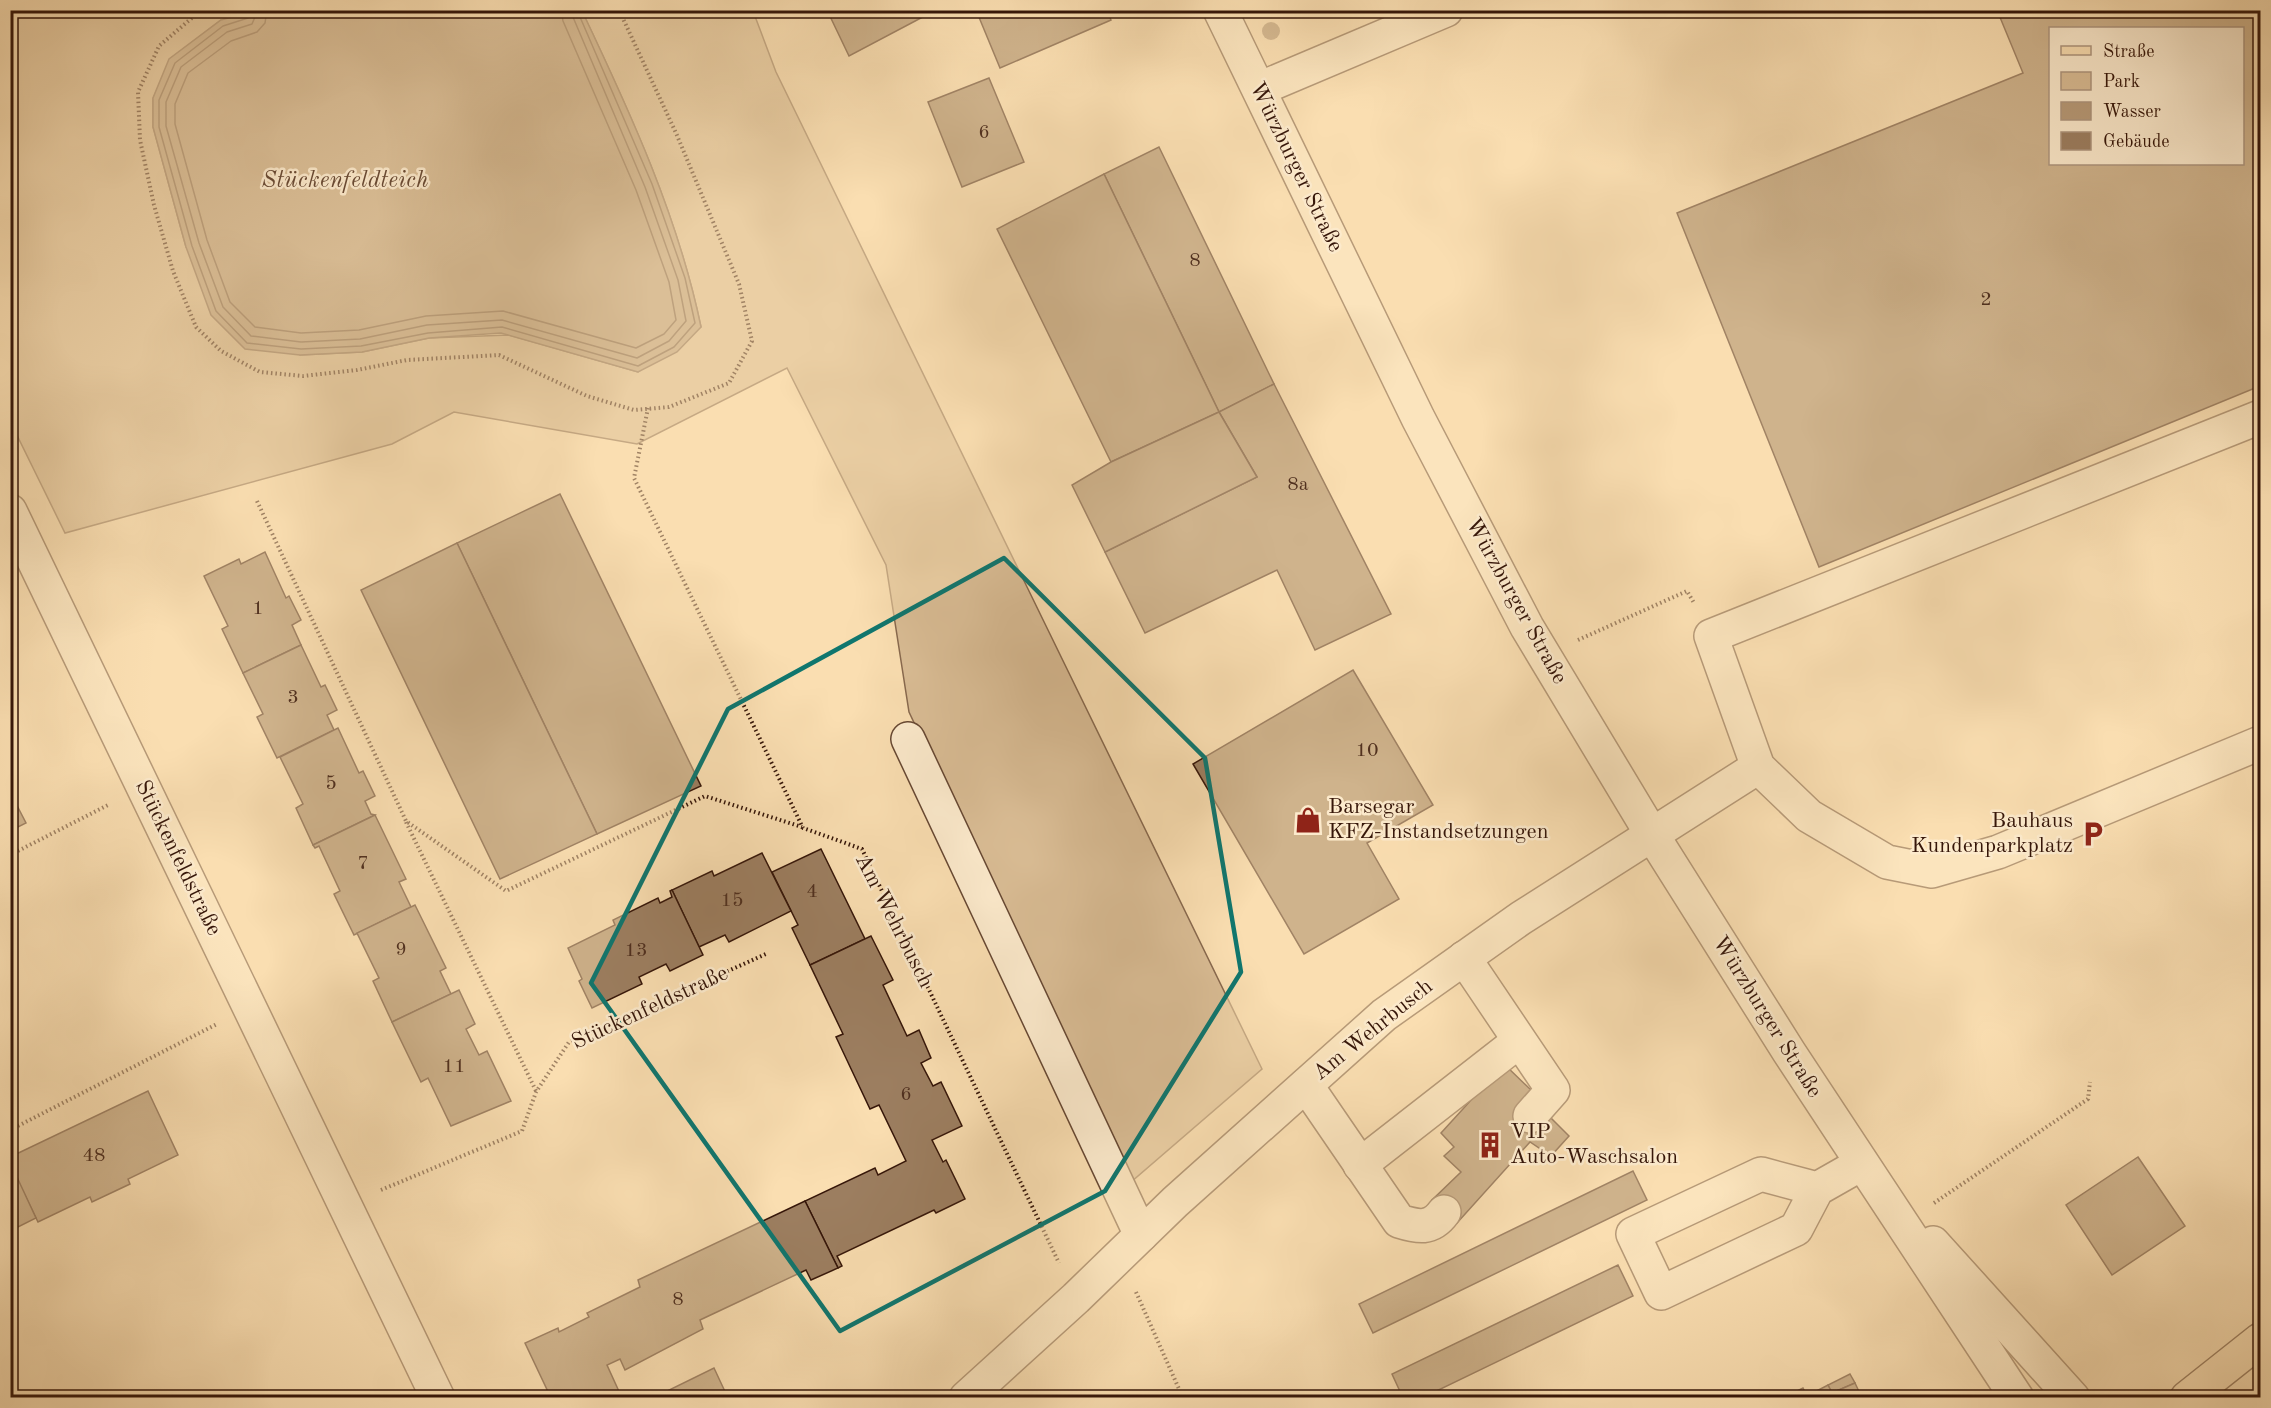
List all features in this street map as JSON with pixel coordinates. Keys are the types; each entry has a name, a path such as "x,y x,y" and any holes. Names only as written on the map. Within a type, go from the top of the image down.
{"main road":[{"path":"2187,1398 2260,1340"}],"street":[{"name":"Würzburger Straße","path":"1220,10 1418,418 1544,656 1651,833 1861,1164 2017,1398"},
{"path":"1258,89 1446,10"},
{"path":"2260,417 1711,636 1758,767 1809,816 1887,861 1932,871 1998,852 2260,743"},
{"name":"Stückenfeldstraße","path":"10,511 438,1398"},
{"path":"908,739 1130,1246"},
{"name":"Am Wehrbusch","path":"966,1398 1384,1015 1464,958 1651,833 1758,767"},
{"path":"1464,958 1553,1090 1530,1116"},
{"path":"1360,1165 1519,1041"},
{"path":"1306,1085 1399,1221 1421,1228 1436,1223 1444,1212"},
{"name":"Würzburger Straße","path":"1861,1164 2073,1398"},
{"path":"1817,1189 1761,1174 1633,1234 1661,1293 1797,1229 1817,1189 1861,1164"}],"path":[{"path":"208,10 193,17 159,46 138,92 140,140 154,205 173,271 196,327 221,351 260,372 303,376 357,370 407,360 499,355 587,396 634,410 678,404 729,382 752,341 739,284 676,133 619,10"},
{"path":"648,408 634,478 803,828"},
{"path":"257,501 406,821 536,1092"},
{"path":"1544,656 1687,591 1711,636"},
{"path":"10,855 143,787"},
{"name":"Am Wehrbusch","path":"406,821 506,891 705,796 862,849 1076,1299"},
{"name":"Stückenfeldstraße","path":"345,1204 522,1131 536,1092 569,1042 766,954"},
{"path":"10,1130 250,1007"},
{"path":"1911,1218 2088,1099 2090,1082"},
{"path":"1130,1246 1183,1398"}],"highlighted area":[{"path":"1004,558 1205,758 1241,972 1105,1191 840,1331 591,983 728,709"}],"green space":[{"path":"11,11 254,11 221,20 170,59 153,99 153,127 186,247 300,355 362,352 429,338 509,335 638,372 701,327 679,245 651,165 582,11 753,11 776,72 1262,1069 1131,1182 909,712 886,565 787,368 637,444 454,412 392,444 65,533 11,423"}],"water":[{"name":"Stückenfeldteich","path":"254,11 582,11 651,165 679,245 701,327 677,352 638,372 501,333 429,338 362,352 300,355 245,349 211,315 186,247 153,127 153,98 169,59 221,20"}],"building":[{"path":"827,10 936,10 849,56"},
{"path":"976,10 1107,10 1111,20 1000,68"},
{"path":"1997,10 2260,10 2260,386 1819,567 1677,213 2023,73"},
{"path":"989,78 1024,162 962,187 928,102"},
{"path":"1159,147 1274,384 1219,412 1104,174"},
{"path":"1104,174 1219,412 1111,462 997,229"},
{"path":"1274,384 1391,614 1315,650 1277,570 1145,633 1105,552 1257,477 1219,412"},
{"path":"1219,412 1257,477 1105,552 1072,485 1111,462"},
{"path":"560,494 701,786 597,834 457,543"},
{"path":"457,543 597,834 500,879 361,590"},
{"path":"265,552 286,598 289,596 301,620 292,625 301,645 243,673 222,629 228,626 204,576 239,559 241,564"},
{"path":"301,645 321,687 325,685 337,710 327,715 334,730 277,758 257,717 263,714 243,673"},
{"path":"1353,670 1433,805 1367,843 1399,899 1304,954 1193,764"},
{"path":"338,728 359,773 363,771 375,796 365,801 371,814 375,815 313,845 296,808 303,804 280,757"},
{"path":"10,792 26,823 10,831"},
{"path":"375,815 406,879 399,882 411,907 354,935 334,894 340,891 319,846 315,848 313,845"},
{"path":"821,849 865,939 810,965 792,928 798,925 772,872"},
{"path":"762,853 791,911 729,942 725,935 699,947 672,890 712,871 714,876"},
{"path":"672,890 703,955 670,971 666,964 639,977 642,984 592,1008 579,981 582,979 568,948 615,925 613,920 658,898 660,903 672,897 670,891"},
{"path":"415,905 446,968 440,971 451,994 392,1022 373,981 379,978 357,933"},
{"path":"871,936 893,980 883,985 907,1036 919,1030 931,1058 921,1063 933,1086 941,1082 962,1126 932,1140 943,1162 946,1160 965,1199 936,1213 934,1210 837,1256 842,1266 838,1268 805,1201 875,1168 878,1175 906,1161 879,1105 870,1109 836,1037 843,1034 810,965"},
{"path":"459,990 475,1024 466,1029 479,1055 487,1051 511,1101 451,1126 428,1078 421,1082 392,1022"},
{"name":"VIP Auto-Waschsalon","path":"1504,1064 1531,1090 1549,1116 1569,1136 1551,1156 1530,1142 1457,1223 1432,1200 1461,1172 1444,1156 1454,1147 1441,1133"},
{"path":"148,1091 178,1155 128,1179 130,1184 92,1202 90,1197 38,1222 10,1165 10,1157"},
{"path":"2138,1157 2185,1226 2112,1275 2066,1205"},
{"path":"1633,1171 1647,1200 1373,1333 1359,1304"},
{"path":"16,1175 36,1218 10,1231 10,1178"},
{"path":"805,1201 838,1268 811,1280 806,1270 700,1320 703,1329 625,1370 620,1359 607,1365 622,1398 551,1398 525,1343 558,1328 559,1332 589,1317 587,1313 640,1287 638,1280"},
{"path":"1618,1265 1633,1296 1422,1398 1403,1398 1392,1374"},
{"path":"714,1368 728,1398 668,1398 665,1392"},
{"path":"1850,1374 1855,1383 1832,1393 1828,1385"},
{"path":"1855,1383 1862,1398 1803,1398 1828,1385 1832,1393"},
{"path":"1803,1388 1807,1396 1803,1398 1783,1398"}],"place":[{"name":"Barsegar KFZ-Instandsetzungen","path":"1308,820"},
{"name":"Bauhaus Kundenparkplatz","path":"2093,834"},
{"name":"VIP Auto-Waschsalon","path":"1490,1145"}]}
